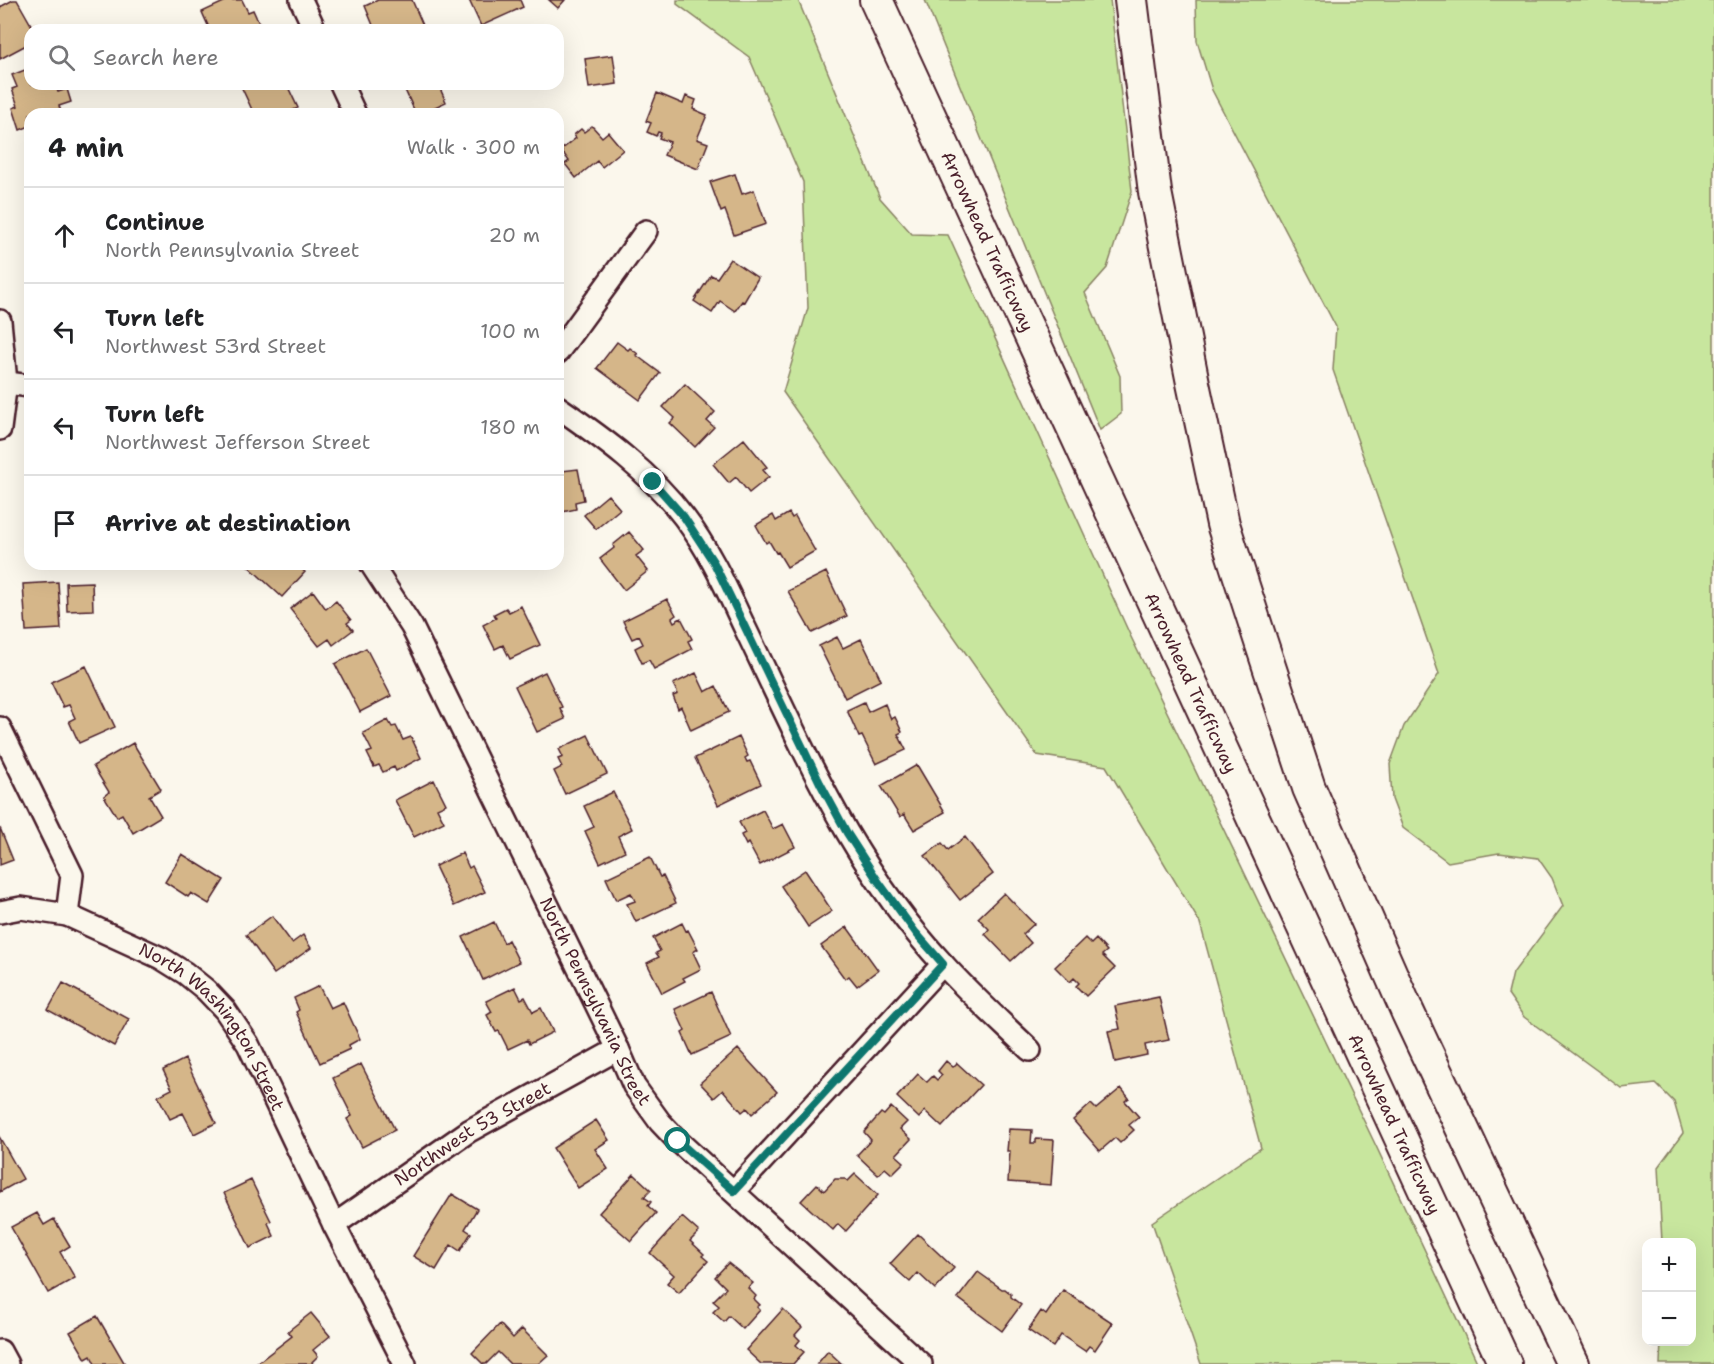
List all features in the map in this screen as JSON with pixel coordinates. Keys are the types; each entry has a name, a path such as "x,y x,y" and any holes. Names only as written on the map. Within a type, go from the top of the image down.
{"highway":[{"name":"Arrowhead Trafficway","path":"876,0 1505,1364"},
{"path":"1131,0 1155,192 1223,524 1247,599 1309,788 1408,1014 1573,1364"}],"street":[{"path":"301,0 312,24"},
{"path":"344,90 352,108"},
{"path":"564,344 646,231"},
{"path":"0,321 3,382 0,429"},
{"path":"3,382 24,385"},
{"path":"564,411 620,453 653,482 684,517 714,563 820,783 847,833 878,881 916,933 943,964 1030,1050"},
{"name":"North Pennsylvania Street","path":"375,570 412,627 618,1048 634,1086 660,1122 678,1141 921,1364"},
{"path":"0,728 72,875 67,915"},
{"name":"North Washington Street","path":"0,912 21,908 67,915 161,958 206,990 225,1010 248,1044 403,1363"},
{"path":"734,1191 943,964"},
{"name":"Northwest 53 Street","path":"334,1225 469,1131 618,1048"},
{"path":"0,1351 7,1364"}],"green space":[{"path":"677,0 798,0 880,198 912,234 948,235 1131,637 1376,1146 1478,1364 1201,1364 1152,1222 1261,1148 1200,923 1106,766 1037,755 783,392 808,308 803,182 749,57 677,4"},
{"path":"925,0 1110,0 1132,191 1107,268 1085,293 1120,376 1121,414 1100,430"},
{"path":"1196,0 1714,0 1714,1364 1660,1364 1661,1346 1696,1346 1696,1238 1662,1238 1658,1167 1683,1133 1674,1102 1656,1084 1621,1088 1524,1017 1508,994 1513,973 1563,906 1552,878 1538,858 1499,853 1448,862 1403,828 1392,799 1390,764 1404,726 1439,674 1333,370 1336,327 1212,90 1197,41"}],"building":[{"path":"17,0 31,24 24,24 24,46 0,59 0,7"},
{"path":"228,0 242,0 248,12 253,10 259,24 207,24 202,12"},
{"path":"378,0 412,0 422,24 372,24 365,6"},
{"path":"469,0 520,0 523,7 485,24 480,24"},
{"path":"549,0 565,0 558,8"},
{"path":"613,55 617,84 589,88 585,59"},
{"path":"24,70 24,90 57,90 58,92 67,90 71,102 59,106 60,108 24,108 24,128 20,130 13,108 18,106 12,89 17,87 12,75"},
{"path":"243,90 289,90 298,108 251,108"},
{"path":"405,90 441,90 446,102 433,108 413,108"},
{"path":"657,93 683,104 686,96 696,100 693,109 707,115 697,139 708,143 698,169 664,155 670,142 659,138 661,133 658,132 656,136 647,132 651,123 646,121"},
{"path":"592,126 602,137 608,132 623,150 602,167 597,161 576,178 565,164 569,161 564,154 564,148 576,138 574,135 581,129 584,132"},
{"path":"735,174 742,194 754,190 766,224 734,235 725,210 721,212 710,182"},
{"path":"730,259 758,278 744,302 742,301 735,311 720,301 712,313 694,301 711,275 717,278"},
{"path":"617,342 628,350 630,348 660,373 640,400 597,368"},
{"path":"685,384 715,412 707,421 714,427 695,447 670,423 675,418 663,407"},
{"path":"744,439 767,467 763,470 769,477 749,493 736,477 729,483 713,464"},
{"path":"578,469 584,500 575,502 576,509 564,512 564,471"},
{"path":"608,495 620,509 596,529 584,515"},
{"path":"789,513 792,518 795,516 815,551 787,567 769,541 766,543 756,525 773,515 776,521"},
{"path":"629,532 644,550 636,556 648,571 624,590 600,559"},
{"path":"253,570 302,570 305,572 282,597"},
{"path":"826,572 847,616 812,633 788,591"},
{"path":"58,582 61,629 26,631 23,584"},
{"path":"92,582 93,610 67,611 66,583"},
{"path":"313,591 326,609 336,601 351,620 347,623 353,630 333,645 329,639 319,646 290,609"},
{"path":"667,599 676,615 672,618 674,622 681,618 692,639 688,641 692,649 654,669 649,660 642,663 635,648 643,644 639,636 632,639 623,621"},
{"path":"521,606 540,645 510,659 503,645 495,649 483,625 496,618 494,614 506,608 509,612"},
{"path":"837,637 843,648 861,639 881,680 845,698 819,646"},
{"path":"366,648 391,696 360,712 335,664"},
{"path":"86,666 115,727 79,743 69,721 75,718 69,705 63,707 51,682"},
{"path":"545,672 562,707 560,708 565,719 537,732 515,686"},
{"path":"696,673 705,692 716,686 729,712 691,730 681,707 678,709 673,696 678,694 673,684"},
{"path":"864,702 868,712 885,704 891,719 895,717 902,732 898,734 906,750 876,764 862,736 859,737 847,710"},
{"path":"388,720 392,727 396,726 403,740 411,737 421,758 396,771 394,767 383,772 379,765 374,767 367,753 372,751 363,733"},
{"path":"588,735 607,774 565,794 554,771 562,767 558,759 563,757 559,749"},
{"path":"739,737 748,756 745,758 747,762 750,761 761,784 718,805 695,758"},
{"path":"133,743 161,789 149,796 161,816 133,833 122,814 117,817 104,796 109,792 93,766"},
{"path":"917,765 945,812 914,830 904,814 900,817 881,786"},
{"path":"434,780 446,804 437,808 444,822 414,837 395,800"},
{"path":"613,792 632,829 618,836 625,851 600,863 585,831 594,827 584,806"},
{"path":"763,810 773,829 783,824 795,847 760,865 741,835 745,833 739,822"},
{"path":"0,828 13,860 0,865"},
{"path":"965,837 993,874 960,900 925,856 942,843 948,850"},
{"path":"462,853 469,868 472,866 485,892 454,906 435,866"},
{"path":"182,854 224,880 209,904 191,893 188,897 165,882"},
{"path":"650,857 660,877 663,876 676,903 636,922 627,904 635,901 631,893 616,900 606,878"},
{"path":"805,870 832,911 808,927 781,886"},
{"path":"1004,893 1034,924 1023,934 1031,943 1011,961 985,934 989,929 978,918"},
{"path":"272,916 292,943 303,935 311,948 274,974 246,935"},
{"path":"494,922 504,943 508,940 519,962 483,980 463,937"},
{"path":"682,923 698,949 693,952 701,969 683,978 685,981 662,993 647,963 659,957 656,953 660,951 653,938"},
{"path":"847,927 878,970 857,986 849,976 845,979 821,946"},
{"path":"1085,938 1091,944 1096,939 1107,951 1102,955 1115,968 1086,996 1076,986 1079,983 1074,978 1070,982 1055,967"},
{"path":"63,983 129,1019 114,1046 48,1010"},
{"path":"319,986 330,1008 343,1002 360,1039 349,1045 350,1049 320,1063 296,1012 299,1010 294,998"},
{"path":"515,987 521,999 525,997 533,1012 541,1008 553,1032 529,1044 527,1040 508,1049 499,1031 496,1032 487,1015 492,1012 486,1001"},
{"path":"711,992 731,1037 692,1055 675,1009"},
{"path":"1159,997 1169,1040 1145,1045 1147,1055 1115,1062 1108,1031 1120,1029 1115,1006"},
{"path":"738,1049 777,1092 752,1114 747,1108 742,1112 723,1090 714,1098 700,1083"},
{"path":"185,1059 216,1123 194,1134 183,1113 170,1119 158,1096 172,1089 163,1070"},
{"path":"946,1061 953,1067 957,1063 981,1085 942,1127 925,1111 919,1118 897,1097 918,1074 927,1082 933,1076 937,1080 942,1075 938,1071"},
{"path":"361,1064 395,1130 362,1147 347,1119 352,1116 333,1078"},
{"path":"1121,1088 1129,1098 1125,1101 1139,1117 1129,1125 1134,1130 1120,1143 1115,1138 1100,1151 1073,1120 1091,1104 1096,1109"},
{"path":"891,1107 907,1122 900,1129 911,1139 896,1155 904,1162 892,1174 885,1168 878,1175 857,1155 871,1140 864,1132 881,1113 884,1115"},
{"path":"596,1120 609,1140 595,1149 608,1169 578,1188 553,1148"},
{"path":"1009,1129 1032,1130 1031,1143 1036,1143 1036,1139 1054,1140 1051,1185 1008,1182"},
{"path":"0,1138 23,1179 0,1192"},
{"path":"634,1174 651,1190 644,1197 651,1202 648,1206 656,1213 631,1241 599,1213"},
{"path":"855,1174 878,1195 846,1231 838,1224 833,1230 801,1201 817,1184 824,1191 835,1179 848,1181"},
{"path":"251,1180 271,1221 268,1223 274,1236 250,1248 224,1193"},
{"path":"452,1194 477,1209 465,1229 471,1233 460,1251 451,1245 436,1270 413,1256"},
{"path":"37,1213 44,1225 54,1219 70,1246 60,1252 75,1278 48,1293 11,1227"},
{"path":"682,1217 699,1232 690,1241 708,1261 679,1293 667,1283 674,1275 650,1253"},
{"path":"918,1234 954,1268 935,1289 918,1273 910,1282 890,1264"},
{"path":"728,1263 753,1283 748,1288 756,1296 754,1299 760,1305 757,1307 760,1310 743,1329 729,1316 724,1322 713,1312 719,1306 713,1301 726,1288 715,1277"},
{"path":"978,1272 1005,1289 1021,1305 1002,1331 958,1298"},
{"path":"1063,1290 1113,1323 1095,1350 1089,1346 1085,1351 1061,1335 1053,1347 1028,1330 1041,1311 1046,1315"},
{"path":"783,1309 802,1327 795,1335 800,1340 796,1345 804,1352 793,1364 761,1364 746,1350"},
{"path":"311,1313 330,1336 313,1350 318,1356 312,1362 313,1364 256,1364 292,1336 288,1331"},
{"path":"97,1316 125,1364 95,1364 91,1356 86,1359 70,1332"},
{"path":"500,1324 513,1338 522,1329 548,1355 538,1364 510,1364 498,1352 486,1364 483,1364 472,1353"},
{"path":"828,1351 842,1364 817,1364"}],"route":[{"path":"653,482 684,517 714,563 820,783 847,833 916,933 943,964 734,1191 678,1141"}]}
